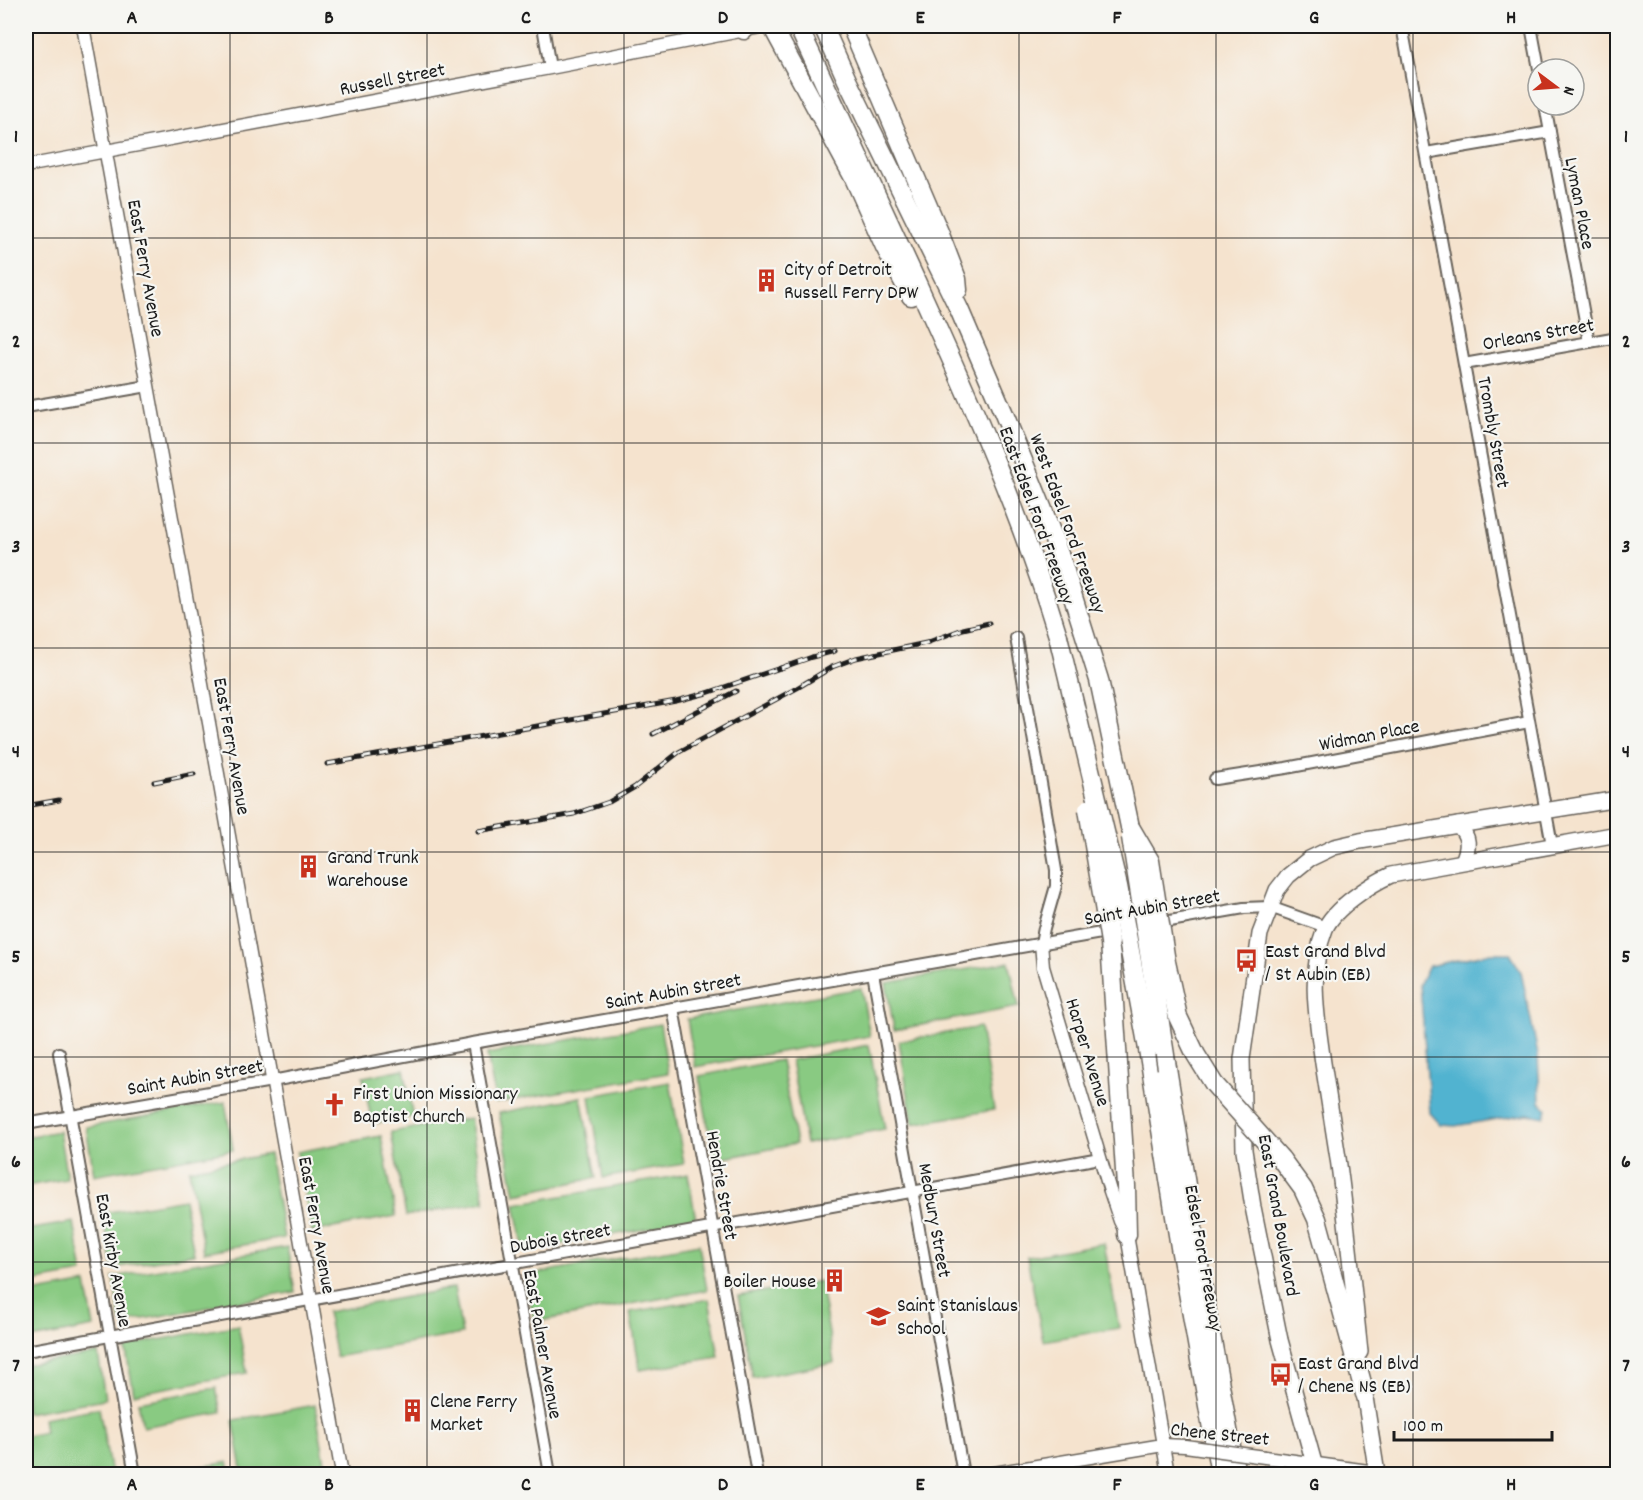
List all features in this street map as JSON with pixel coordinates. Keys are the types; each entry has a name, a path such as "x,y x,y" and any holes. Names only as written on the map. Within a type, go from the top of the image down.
{"highway":[{"path":"772,26 854,178 906,287 918,306 939,331"},
{"name":"East Edsel Ford Freeway","path":"798,26 981,426 1046,596 1058,636 1118,886 1148,1049"},
{"name":"West Edsel Ford Freeway","path":"824,26 847,80 979,354 1043,510 1079,613 1100,680 1130,827 1167,1068"},
{"path":"851,26 951,262 957,279 959,309"},
{"path":"1058,636 1110,942 1126,1186 1127,1235"},
{"path":"1130,827 1150,861 1166,962 1178,1017 1196,1055 1214,1084 1281,1159 1303,1189 1317,1220 1365,1394"},
{"name":"Edsel Ford Freeway","path":"1148,1049 1220,1474"},
{"name":"Edsel Ford Freeway","path":"1167,1068 1236,1474"}],"main road":[{"name":"East Grand Boulevard","path":"1316,1469 1280,1340 1244,1150 1242,1059 1260,934 1277,890 1288,876 1310,859 1334,847 1617,799"},
{"path":"1458,825 1465,832 1468,840 1467,851 1462,861"},
{"path":"1376,1473 1338,1160 1317,1023 1314,979 1326,927 1339,911 1362,891 1377,881 1402,872 1617,834"}],"street":[{"name":"East Ferry Avenue","path":"83,26 342,1474"},
{"path":"543,26 550,68"},
{"name":"Russell Street","path":"26,166 550,68 704,32 766,26"},
{"name":"Trombly Street","path":"1402,26 1552,845"},
{"path":"1531,26 1537,57"},
{"name":"Lyman Place","path":"1547,117 1589,342"},
{"path":"1426,153 1550,132"},
{"name":"Orleans Street","path":"1464,364 1617,337"},
{"path":"26,407 148,386"},
{"name":"Harper Avenue","path":"1016,638 1056,870 1056,886 1041,943 1043,967 1100,1158 1120,1221 1127,1235 1167,1474"},
{"name":"Widman Place","path":"1215,778 1286,768 1529,722"},
{"name":"Saint Aubin Street","path":"26,1124 1244,908 1270,908 1326,927"},
{"name":"Medbury Street","path":"873,973 963,1474"},
{"name":"Hendrie Street","path":"673,1008 757,1474"},
{"name":"East Palmer Avenue","path":"473,1043 550,1474"},
{"name":"East Kirby Avenue","path":"59,1053 135,1474"},
{"name":"Dubois Street","path":"26,1351 1100,1158"},
{"name":"Chene Street","path":"988,1474 1163,1445 1265,1457 1316,1469 1376,1473"}],"green space":[{"path":"1009,962 1019,1007 894,1030 886,983"},
{"path":"861,988 870,1036 695,1067 687,1019"},
{"path":"660,1024 668,1073 496,1103 487,1054"},
{"path":"980,1027 994,1110 913,1124 899,1041"},
{"path":"869,1045 885,1129 806,1144 791,1060"},
{"path":"781,1060 796,1144 714,1160 699,1076"},
{"path":"404,1069 413,1117 372,1124 363,1077"},
{"path":"670,1082 684,1164 603,1178 590,1096"},
{"path":"581,1097 596,1178 515,1194 499,1113"},
{"path":"225,1102 233,1150 94,1175 86,1127"},
{"path":"470,1118 485,1202 406,1216 391,1132"},
{"path":"59,1131 67,1179 26,1186 26,1137"},
{"path":"381,1136 396,1216 312,1232 297,1152"},
{"path":"269,1154 284,1238 204,1252 189,1169"},
{"path":"688,1174 696,1220 524,1251 515,1204"},
{"path":"184,1199 194,1254 113,1268 103,1213"},
{"path":"74,1222 83,1273 26,1283 26,1230"},
{"path":"1104,1243 1119,1328 1043,1341 1027,1257"},
{"path":"699,1244 707,1290 534,1322 526,1275"},
{"path":"287,1247 295,1292 121,1323 113,1277"},
{"path":"820,1281 834,1363 753,1378 738,1296"},
{"path":"86,1283 94,1327 26,1340 26,1294"},
{"path":"454,1288 462,1334 336,1357 327,1312"},
{"path":"709,1299 719,1357 640,1370 630,1312"},
{"path":"238,1325 247,1373 134,1394 125,1346"},
{"path":"98,1353 105,1399 26,1413 26,1365"},
{"path":"216,1388 221,1413 143,1427 138,1402"},
{"path":"315,1405 327,1474 243,1474 233,1420"},
{"path":"99,1408 111,1474 26,1474 26,1436 45,1432 43,1418"},
{"path":"228,1462 231,1474 161,1474"}],"water":[{"path":"1490,953 1510,953 1521,972 1538,1054 1540,1102 1547,1109 1544,1117 1528,1114 1455,1126 1441,1125 1430,1113 1420,984 1429,966"}],"railway":[{"path":"478,831 574,814 609,802 635,787 679,752 832,667 856,658 926,643 963,629 989,623"},
{"path":"781,668 835,651"},
{"path":"327,764 676,701 789,665"},
{"path":"653,734 736,691"},
{"path":"154,782 194,774"},
{"path":"26,806 59,800"}],"place":[{"name":"City of Detroit Russell Ferry DPW","path":"766,280"},
{"name":"Grand Trunk Warehouse","path":"309,867"},
{"name":"East Grand Blvd / St Aubin (EB)","path":"1247,961"},
{"name":"First Union Missionary Baptist Church","path":"335,1104"},
{"name":"Boiler House","path":"834,1280"},
{"name":"Saint Stanislaus School","path":"879,1316"},
{"name":"East Grand Blvd / Chene NS (EB)","path":"1280,1374"},
{"name":"Clene Ferry Market","path":"412,1411"}]}
